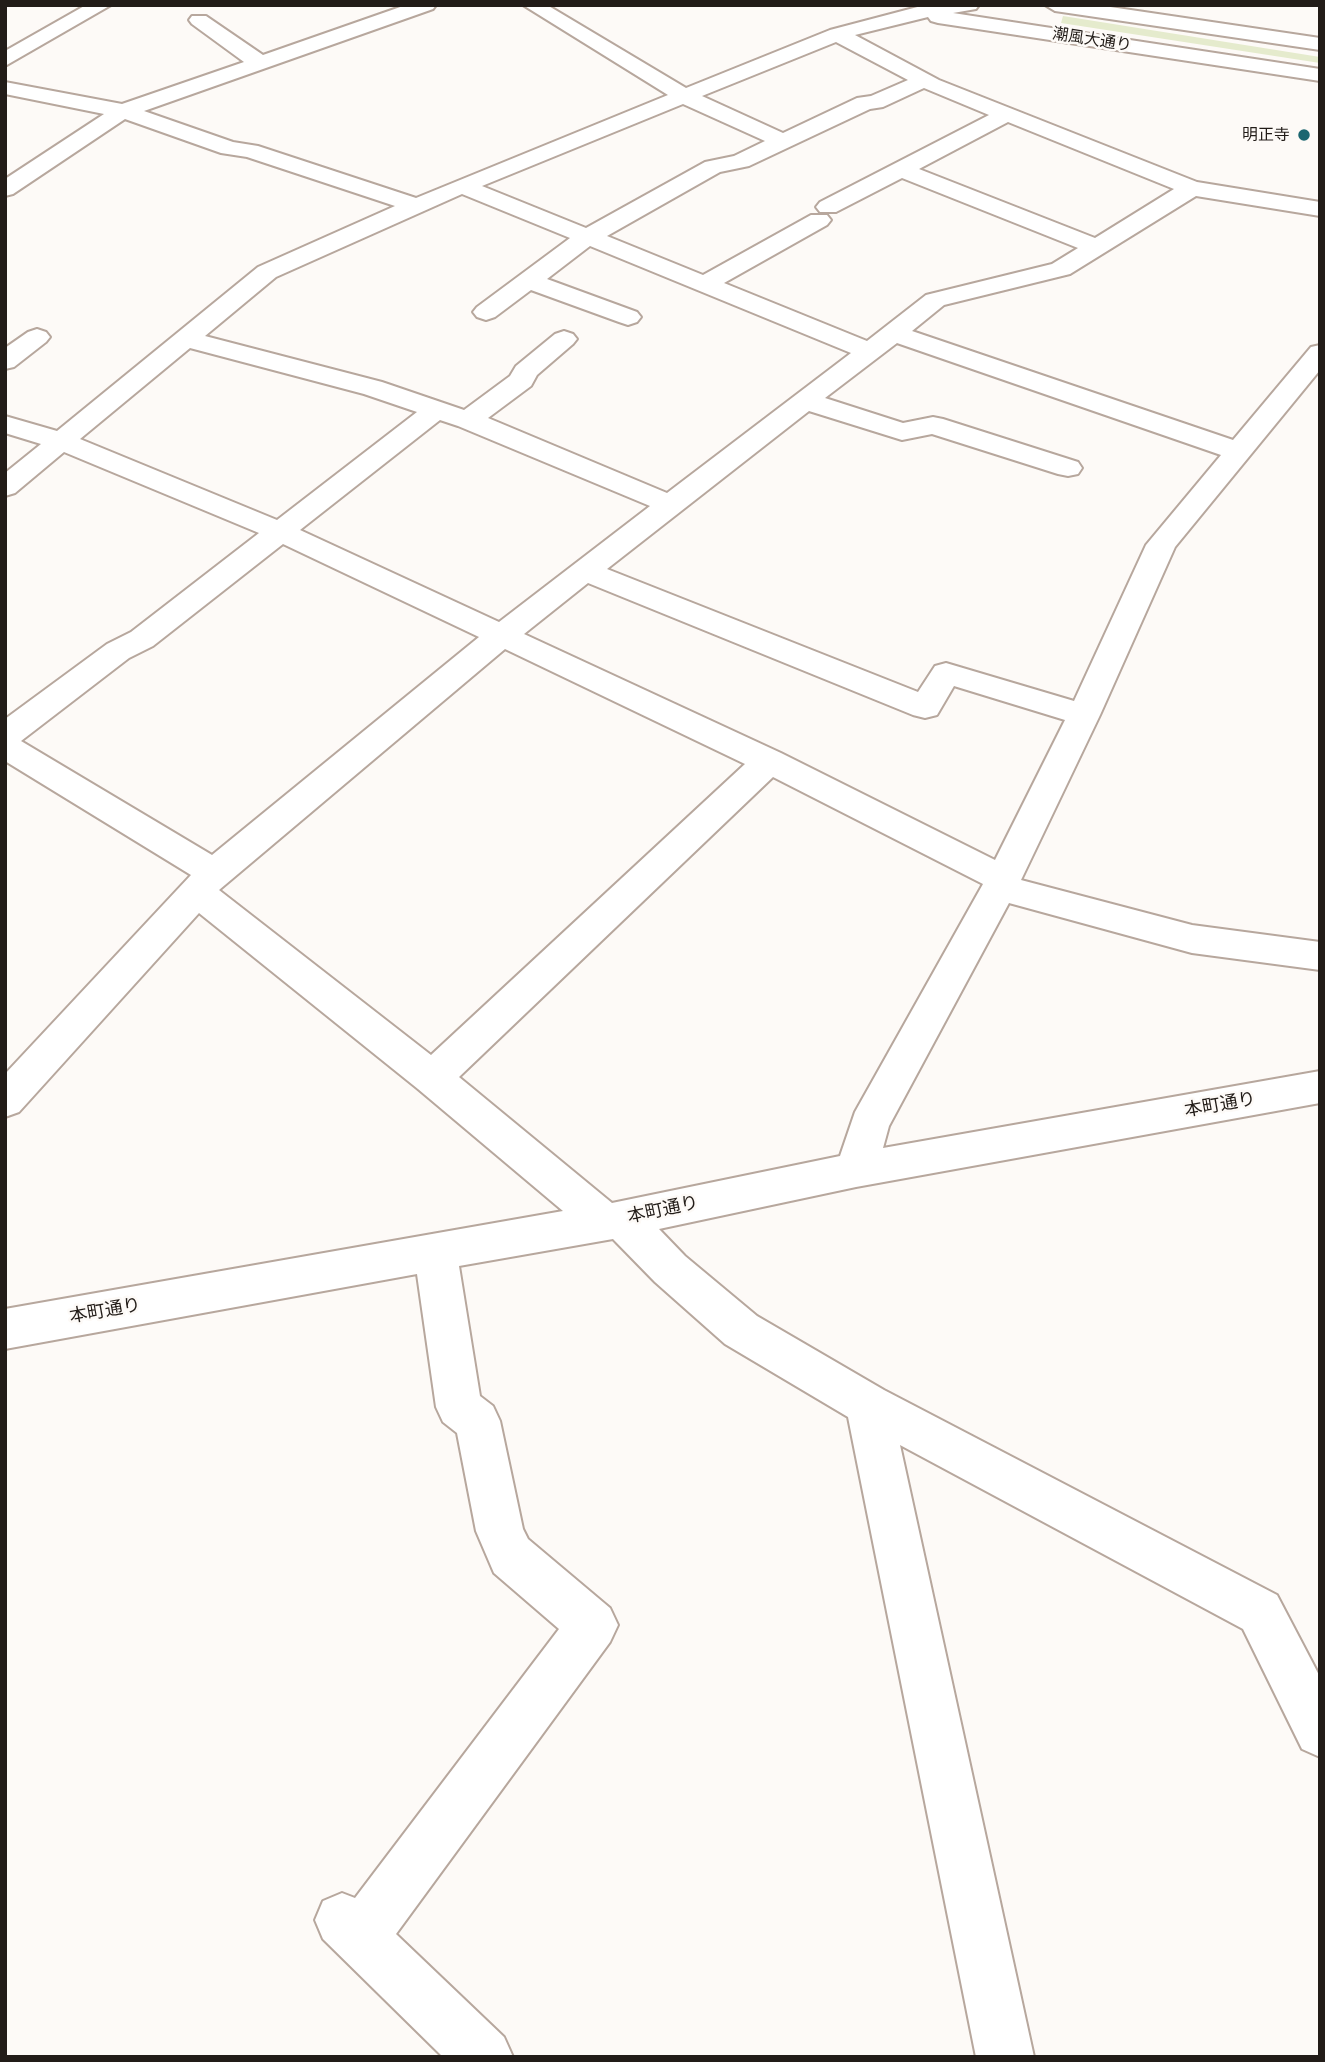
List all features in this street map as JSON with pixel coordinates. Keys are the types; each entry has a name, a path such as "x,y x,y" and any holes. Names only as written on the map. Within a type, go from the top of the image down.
{"street":[{"path":"5,61 101,5"},
{"path":"5,190 123,111 426,5"},
{"path":"533,5 685,97 783,141"},
{"name":"潮風大通り","path":"863,5 914,9 1320,75"},
{"path":"5,487 267,272 462,186 837,34 914,9 969,5"},
{"name":"潮風大通り","path":"1055,5 1320,44"},
{"path":"1015,10 1030,21 1043,24 1230,52 1320,75"},
{"path":"198,20 260,63"},
{"path":"837,34 925,80 1192,188 1320,209"},
{"path":"486,312 589,236 713,167 741,161 865,103 875,102 925,80"},
{"path":"5,88 123,111 229,148 250,151 418,206"},
{"path":"705,284 900,169 1007,114"},
{"path":"900,169 1097,247"},
{"path":"462,186 705,284 881,342 1237,451"},
{"path":"5,1101 206,883 502,635 935,300 1060,269 1192,188"},
{"path":"529,281 628,317"},
{"path":"5,361 37,337"},
{"path":"187,339 373,388 437,409 671,505"},
{"path":"468,420 522,380 524,372 564,340"},
{"path":"856,1170 869,1124 1002,882 1084,715 1161,545 1320,354"},
{"path":"806,401 902,432 933,425 1069,468"},
{"path":"5,736 118,651 142,639 437,409"},
{"path":"5,424 61,441 279,531 769,761 979,867 1002,882 1192,939 1320,956"},
{"path":"585,571 925,706 946,673 1084,715"},
{"path":"5,746 206,883 432,1078 612,1220 741,1330 868,1405 1259,1612 1320,1731"},
{"path":"432,1078 769,761"},
{"name":"本町通り","path":"5,1329 612,1220 856,1170 1320,1087"},
{"path":"435,1251 459,1408 477,1421 500,1531 511,1556 593,1625 350,1928 484,2057"},
{"path":"868,1405 1005,2057"}],"green space":[{"path":"1063,16 1320,57 1320,63 1061,23"}],"place":[{"name":"明正寺","path":"1304,135"}]}
